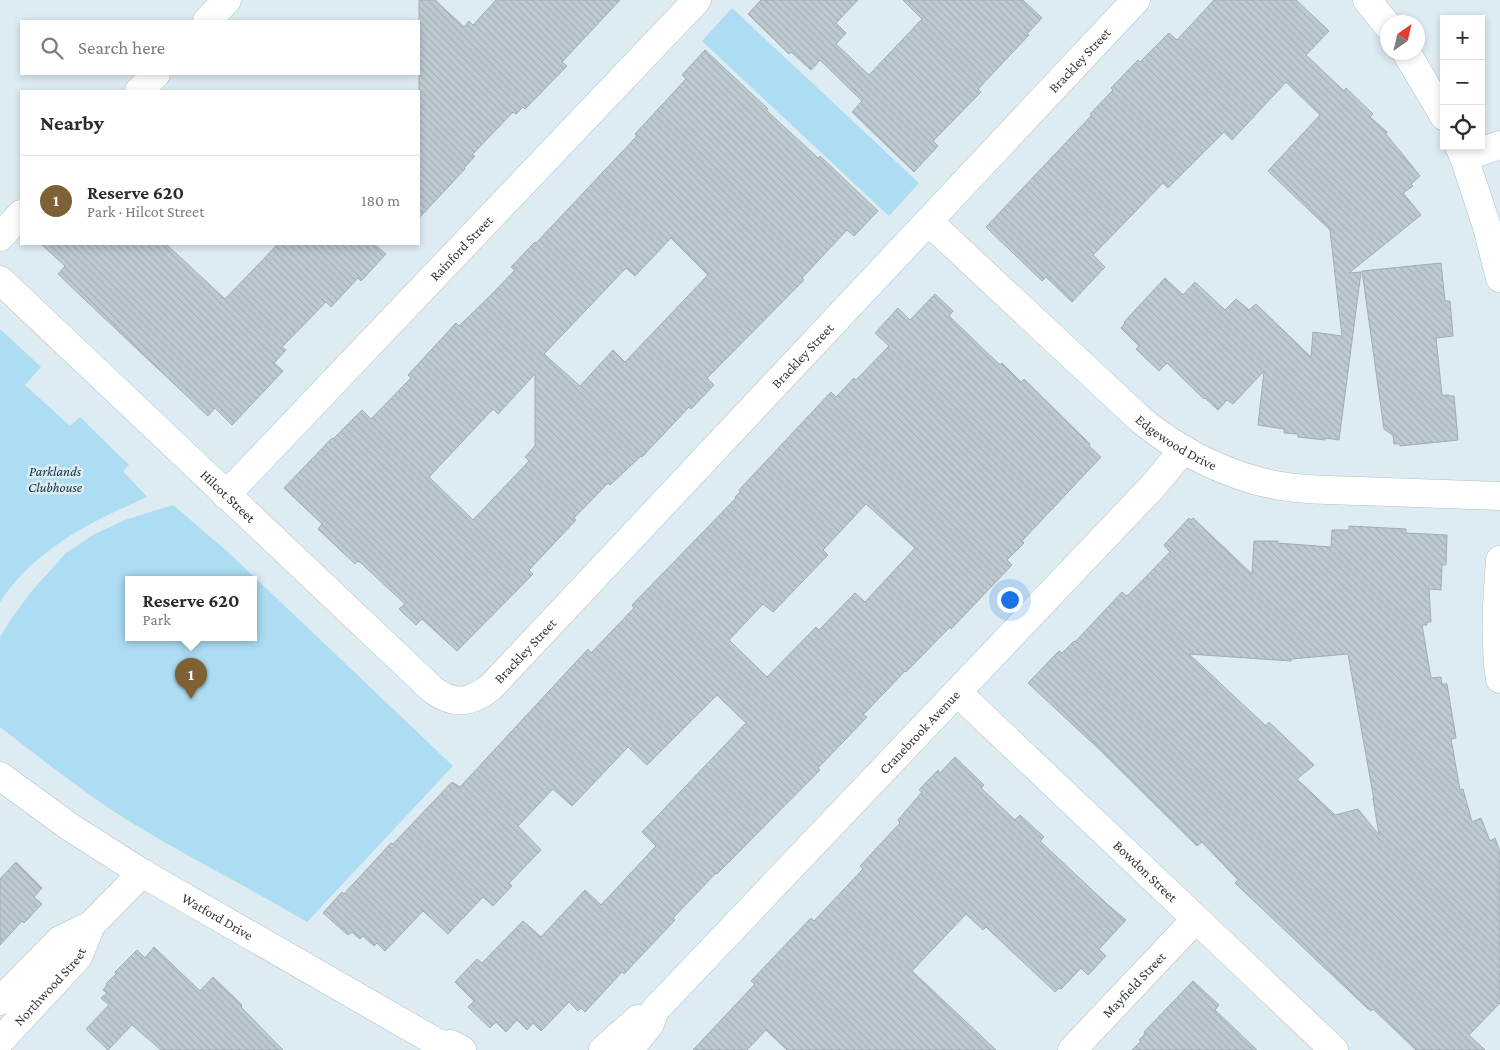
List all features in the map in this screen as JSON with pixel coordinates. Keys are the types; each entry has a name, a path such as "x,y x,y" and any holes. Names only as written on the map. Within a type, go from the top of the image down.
{"street":[{"path":"207,20 227,0"},
{"name":"Rainford Street","path":"226,495 697,0"},
{"name":"Brackley Street","path":"462,701 473,699 491,687 1136,0"},
{"path":"1367,0 1380,16"},
{"path":"1411,60 1440,109"},
{"path":"140,90 155,75"},
{"path":"1500,145 1461,152 1487,227 1500,278"},
{"path":"0,237 20,215"},
{"name":"Edgewood Drive","path":"929,222 1127,408 1156,433 1183,450 1234,474 1256,481 1303,489 1500,496"},
{"name":"Hilcot Street","path":"0,280 433,690 442,697 453,701 462,701"},
{"name":"Cranebrook Avenue","path":"629,1050 650,1024 655,1010 1154,485 1183,450"},
{"path":"1500,560 1496,640 1500,679"},
{"name":"Bowdon Street","path":"957,692 1334,1050"},
{"name":"Watford Drive","path":"0,776 70,827 142,873 449,1048"},
{"name":"Northwood Street","path":"0,1001 60,940 91,925 142,873"},
{"name":"Mayfield Street","path":"1072,1050 1195,920"},
{"name":"Northwood Street","path":"0,1041 78,957 91,925"},
{"name":"Cranebrook Avenue","path":"603,1050 642,1015 655,1010"}],"green space":[{"path":"732,8 919,183 889,216 702,41"},
{"name":"Parklands Clubhouse","path":"0,329 41,367 25,385 70,426 80,417 129,465 123,471 147,497 105,516 65,539 30,567 14,583 0,602"},
{"path":"173,505 253,576 125,576 125,641 257,641 257,580 453,766 307,922 110,809 0,727 0,637 31,592 66,553 93,535 125,520"}],"building":[{"path":"419,0 435,0 464,27 469,21 473,25 496,0 620,0 562,62 567,66 525,109 523,107 516,114 513,112 472,155 475,156 465,169 420,217"},
{"path":"761,0 858,0 836,23 846,33 836,44 869,75 922,19 903,0 1023,0 1042,18 1027,34 1029,35 978,89 981,92 933,141 938,146 914,172 852,112 862,101 820,60 811,70 791,52 789,54 748,14"},
{"path":"1214,0 1296,0 1329,31 1306,55 1344,91 1346,88 1373,114 1370,117 1387,132 1386,134 1420,176 1411,184 1413,186 1403,193 1421,215 1349,273 1361,272 1339,440 1298,437 1298,434 1284,433 1284,429 1258,425 1264,371 1233,404 1227,400 1218,410 1167,363 1159,371 1136,349 1139,346 1121,328 1124,322 1165,278 1183,295 1195,282 1225,310 1236,299 1249,310 1256,304 1311,357 1313,332 1342,336 1330,230 1268,171 1320,115 1286,82 1232,140 1224,132 1168,188 1163,183 1093,255 1105,267 1072,302 1046,277 1042,281 986,227 1092,115 1090,114 1113,90 1111,88 1138,60 1140,62 1169,33 1177,40"},
{"path":"705,50 768,109 766,110 818,158 820,156 878,211 854,236 847,230 802,278 804,280 707,378 714,385 691,409 689,407 642,457 610,485 608,483 574,518 576,520 529,570 533,574 457,651 422,619 416,625 399,609 405,604 361,563 357,561 355,564 318,529 322,524 284,488 362,410 371,419 411,378 408,375 456,323 459,326 491,295 515,270 511,267 637,136 635,134 686,79 682,75","holes":["671,238 708,275 625,362 613,350 580,386 544,354 626,268 635,276","535,374 535,446 525,457 529,461 473,520 429,477 493,409 498,414"]},
{"path":"42,245 167,245 225,299 277,245 375,245 386,254 361,281 358,278 331,307 326,302 282,347 286,350 274,363 283,371 232,425 215,408 208,416 82,297 58,274 65,266"},
{"path":"1441,263 1445,301 1450,301 1453,336 1436,338 1442,395 1454,396 1458,440 1400,446 1400,444 1394,444 1393,435 1384,429 1362,271"},
{"path":"935,294 953,311 949,316 1000,365 1002,363 1021,382 1024,379 1101,457 1022,541 1024,543 1007,560 1012,565 951,629 950,627 863,715 867,717 818,768 820,770 716,873 624,974 622,972 585,1012 581,1008 578,1011 569,1002 541,1031 533,1023 527,1030 517,1020 506,1032 496,1022 490,1028 468,1007 474,1001 455,982 477,959 482,963 523,921 541,937 585,890 601,905 656,846 642,832 746,723 717,695 647,765 628,747 572,806 553,789 518,826 541,850 509,883 512,886 493,906 483,897 448,934 423,911 385,951 377,943 374,946 363,936 360,939 352,932 348,935 323,913 342,892 344,894 391,843 393,844 452,782 460,787 588,649 591,653 634,608 632,605 736,498 740,492 739,490 831,392 836,397 854,378 856,380 889,346 875,333 898,308 910,320","holes":["866,504 915,548 865,602 855,593 819,630 816,627 767,677 729,640 763,604 773,612 828,555 823,550"]},
{"path":"1189,518 1191,520 1193,518 1252,574 1254,541 1278,541 1277,543 1331,547 1332,530 1349,530 1349,526 1406,529 1406,533 1447,535 1446,565 1442,565 1441,590 1429,589 1431,622 1427,622 1427,625 1422,625 1431,678 1441,677 1442,684 1447,684 1456,738 1451,739 1460,790 1463,789 1472,822 1481,818 1490,841 1495,838 1500,852 1500,1003 1469,1035 1485,1050 1416,1050 1373,1009 1371,1011 1366,1007 1235,883 1238,880 1202,842 1197,846 1101,751 1028,683 1059,651 1062,653 1075,642 1122,592 1127,596 1170,552 1164,545","holes":["1189,654 1291,661 1291,659 1348,654 1379,835 1358,809 1335,815 1297,779 1314,765 1269,722 1266,726"]},
{"path":"955,757 984,785 981,788 1015,820 1020,815 1044,837 1040,841 1126,920 1099,949 1106,956 1088,975 1081,968 1061,989 1059,988 1055,992 986,927 983,930 966,914 912,971 996,1050 787,1050 766,1030 747,1050 693,1050 755,984 751,981 811,918 814,921 863,869 860,866 900,823 898,820 922,792 919,790 938,770 940,773"},
{"path":"16,862 42,888 34,897 42,904 24,923 22,921 0,945 0,879"},
{"path":"154,947 200,991 213,977 242,1005 241,1007 283,1050 161,1050 132,1025 108,1050 86,1029 109,1005 101,998 107,993 103,990 116,974 115,972 137,950 145,958"},
{"path":"1193,981 1219,1005 1215,1010 1257,1050 1132,1050 1141,1041 1139,1040 1145,1034 1144,1032"}],"place":[{"name":"Reserve 620","path":"191,699"}]}
